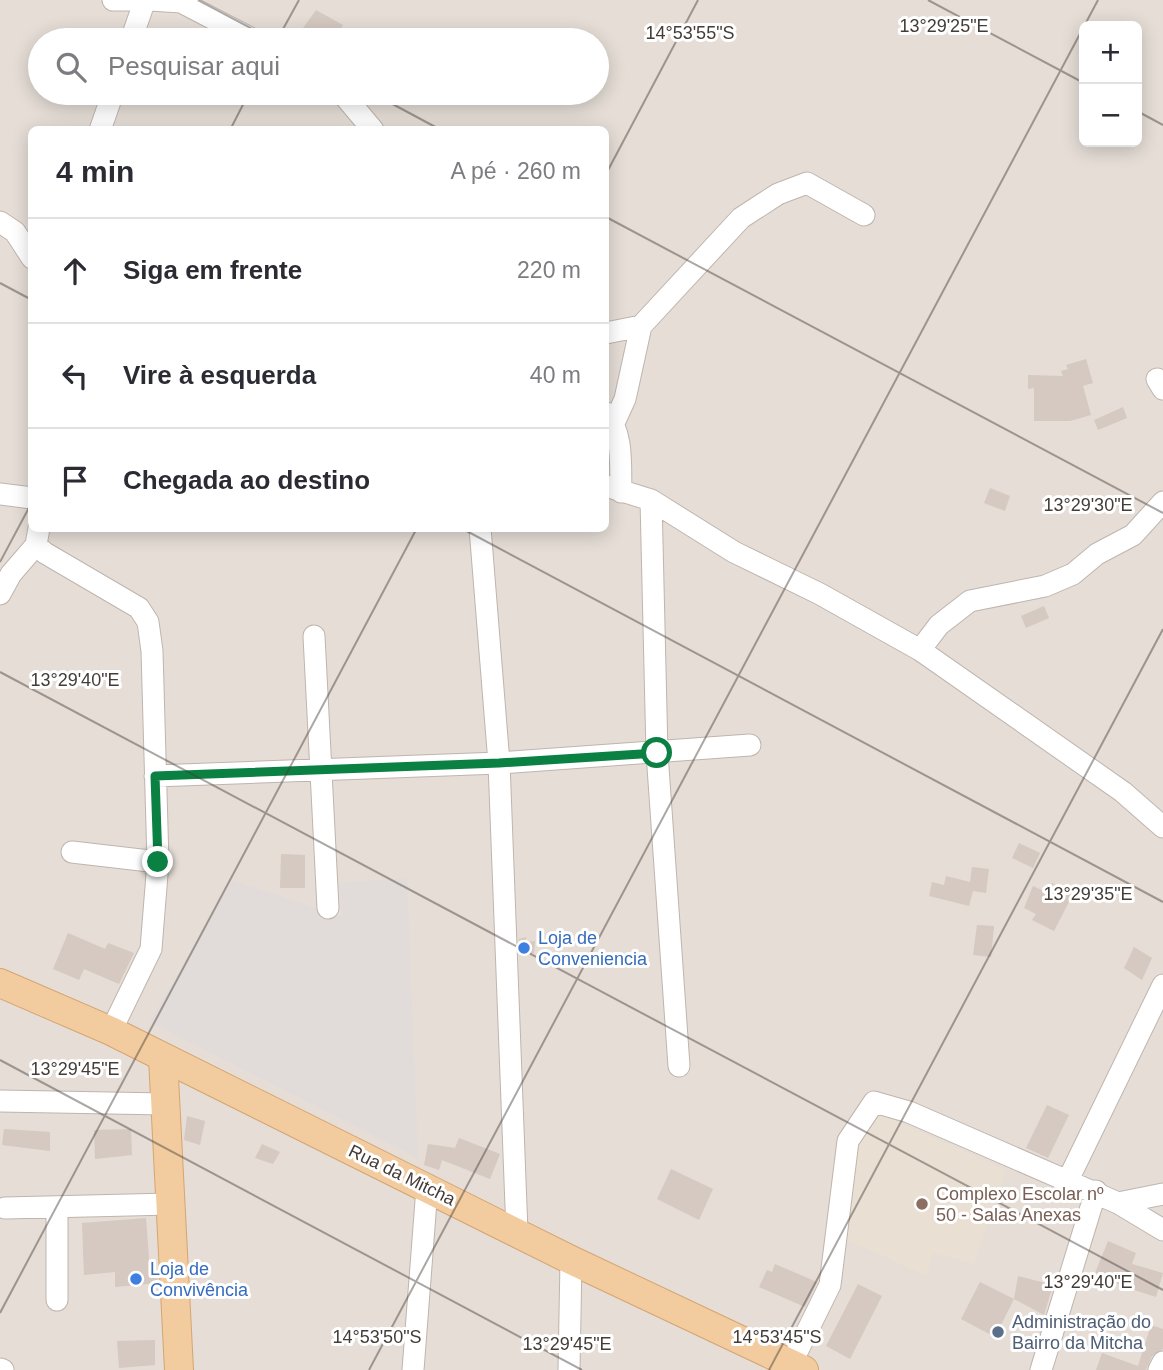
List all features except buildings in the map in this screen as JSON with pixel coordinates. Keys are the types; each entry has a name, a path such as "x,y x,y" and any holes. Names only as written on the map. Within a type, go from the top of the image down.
{"main road":[{"name":"Rua da Mitcha","path":"0,983 111,1031 782,1364"},
{"path":"163,1058 179,1370"}],"street":[{"path":"113,0 130,0"},
{"path":"135,28 145,0"},
{"path":"150,0 181,2 231,28"},
{"path":"101,126 109,105"},
{"path":"352,105 368,126"},
{"path":"864,215 807,183 778,194 741,218 641,326 625,399 610,418 619,443 613,489 651,500 734,552 820,594 920,650 1123,792 1163,827"},
{"path":"16,225 28,250"},
{"path":"609,332 641,326"},
{"path":"0,494 28,498"},
{"path":"651,500 657,753 679,1066"},
{"path":"920,650 939,625 970,601 1045,586 1073,574 1097,554 1133,535 1163,502"},
{"path":"480,532 499,763 517,1233"},
{"path":"0,594 37,537 81,576 139,608 148,622 152,651 158,862 151,949 111,1031"},
{"path":"314,636 328,908"},
{"path":"155,776 499,763 750,745"},
{"path":"72,852 158,862"},
{"path":"1068,1180 1163,985"},
{"path":"0,1101 165,1104"},
{"path":"782,1364 830,1285 848,1141 874,1102 909,1112 1096,1191 1163,1230"},
{"path":"413,1370 427,1188"},
{"path":"1041,1370 1096,1191"},
{"path":"1118,1203 1163,1194"},
{"path":"5,1208 170,1204"},
{"path":"57,1207 57,1300"},
{"path":"569,1370 571,1260"},
{"path":"1159,1370 1163,1362"}],"shaded area":[{"path":"0,0 1163,0 1163,1370 0,1370"},
{"path":"407,878 418,1158 150,1022 232,880 343,917 339,883"},
{"name":"Complexo Escolar nº 50 - Salas Anexas","path":"879,1113 1006,1170 974,1264 934,1253 927,1276 844,1239 859,1140"}],"place":[{"name":"Loja de Conveniencia","path":"524,948"},
{"name":"Complexo Escolar nº 50 - Salas Anexas","path":"922,1204"},
{"name":"Loja de Convivência","path":"136,1279"},
{"name":"Administração do Bairro da Mitcha","path":"998,1332"}],"route":[{"path":"158,862 155,776 499,763 657,753"}]}
